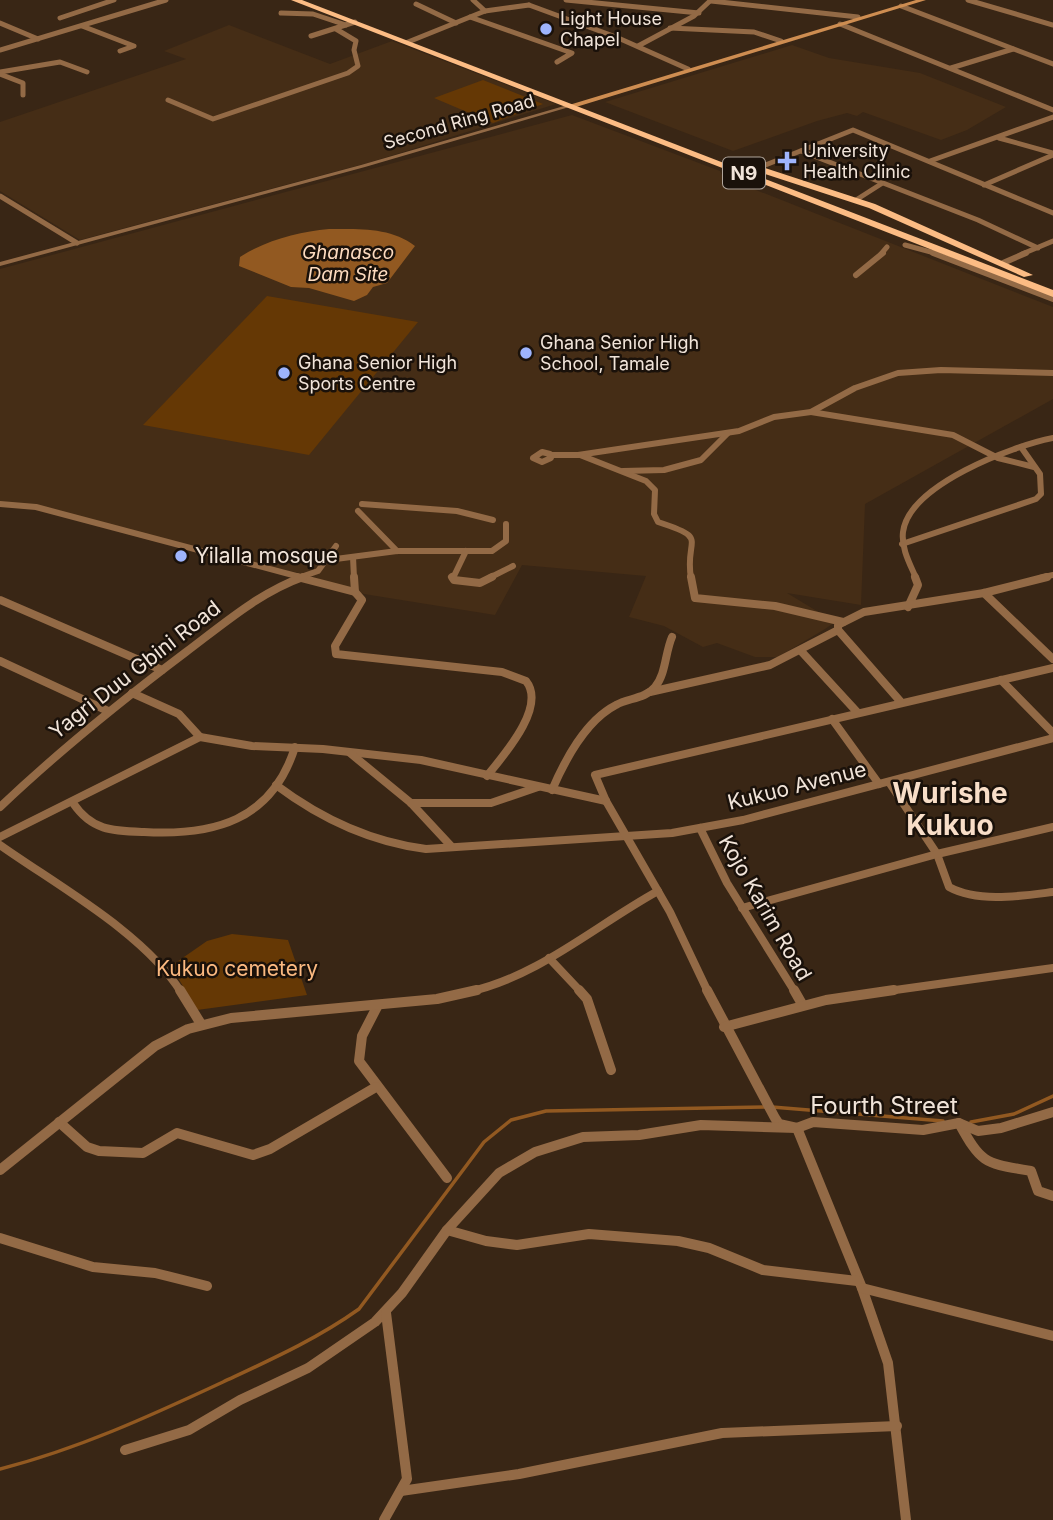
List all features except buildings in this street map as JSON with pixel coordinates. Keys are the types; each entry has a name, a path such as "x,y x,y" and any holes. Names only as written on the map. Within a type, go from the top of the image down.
{"highway":[{"name":"N9","path":"299,1 350,24 856,200 1053,286"},
{"name":"N9","path":"577,104 1053,294"},
{"path":"862,220 892,214"}],"main road":[{"name":"Second Ring Road","path":"577,104 920,0"}],"street":[{"path":"60,18 113,0"},
{"path":"0,50 166,0"},
{"path":"299,1 312,0"},
{"path":"422,0 414,2 456,23"},
{"path":"473,0 485,11"},
{"path":"566,0 699,13"},
{"path":"968,0 1053,25"},
{"path":"638,46 699,13 711,1 858,18"},
{"path":"408,42 485,11 530,3 688,69"},
{"path":"901,6 1053,64"},
{"path":"281,13 313,14 350,24"},
{"path":"470,17 572,53 557,62"},
{"path":"0,23 38,39"},
{"path":"311,36 350,24"},
{"path":"840,24 1053,110"},
{"path":"81,25 134,46 120,51"},
{"path":"670,28 754,32 781,41"},
{"path":"168,100 213,119 348,73 358,66 354,50 356,41 336,29"},
{"path":"951,68 1013,49"},
{"path":"0,73 61,62 87,72"},
{"path":"0,73 23,83 23,94"},
{"name":"Second Ring Road","path":"0,264 363,166 577,104"},
{"path":"930,160 1053,117"},
{"path":"758,168 853,130 1053,213"},
{"path":"999,138 1053,154"},
{"path":"801,151 978,220 1038,248"},
{"path":"984,185 1053,154"},
{"path":"856,200 881,184"},
{"path":"0,196 77,243"},
{"path":"1003,263 1053,241"},
{"path":"905,245 929,251 1053,299"},
{"path":"856,275 861,268 878,259 887,247"},
{"path":"811,412 855,387 898,373 941,370 1053,373"},
{"path":"551,455 578,455 727,434 774,417 811,412 953,435 998,458 1034,467"},
{"path":"613,470 653,471 689,464 706,457 727,434"},
{"path":"908,607 918,585 902,544 903,529 917,503 948,482 1021,447 1037,440 1053,438"},
{"path":"902,544 1031,502 1041,494 1042,480 1021,447"},
{"path":"578,455 649,483 655,490 654,514 658,522 686,531 691,537 693,556 690,570 695,598 775,606 843,622"},
{"path":"0,504 36,507 355,592 362,600 335,646 336,654 355,660 441,665 502,673 525,680 531,687 533,700 519,732 486,776"},
{"path":"397,551 360,507 457,511 493,520"},
{"path":"328,560 397,551 492,551 504,545 509,537 506,524"},
{"path":"328,560 336,546"},
{"path":"466,551 452,577 454,580 480,583 513,566"},
{"path":"353,557 355,592"},
{"name":"Yagri Duu Gbini Road","path":"0,807 64,746 236,614 288,582 318,571 328,560"},
{"path":"900,701 838,630 838,625 864,612 984,593 1053,575"},
{"path":"984,593 1053,659"},
{"path":"0,600 162,670"},
{"path":"552,790 563,764 601,714 618,703 650,692 742,673 801,651 838,630"},
{"path":"650,692 662,676 666,648 672,637"},
{"path":"801,651 857,712"},
{"path":"0,662 108,711"},
{"path":"906,1520 888,1363 860,1284 797,1128 779,1124 775,1118 724,1027 659,891 596,780 598,773 900,701 1053,668"},
{"path":"1001,680 1053,733"},
{"path":"132,693 179,715 200,737 252,746 295,747 421,760 606,801"},
{"path":"832,719 879,783"},
{"path":"0,838 200,737"},
{"name":"Kukuo Avenue","path":"276,785 307,809 388,841 418,849 629,838 700,828 889,782 1053,738"},
{"path":"73,803 83,819 102,830 202,832 234,820 256,805 276,785 292,761 295,747"},
{"path":"348,752 411,803 452,846"},
{"path":"889,782 937,854 949,887 963,895 1021,896 1053,892"},
{"path":"411,803 493,806 516,800 538,787"},
{"path":"742,908 937,854 1053,827"},
{"name":"Kojo Karim Road","path":"700,828 718,868 802,1004"},
{"path":"0,845 138,942 167,969 201,1024"},
{"path":"0,1170 155,1045 201,1024 231,1018 378,1005 481,991 511,981 615,914 659,891"},
{"path":"549,958 587,999 611,1070"},
{"path":"724,1027 802,1004 1053,968"},
{"path":"378,1005 358,1049 359,1061 447,1178"},
{"path":"59,1122 87,1147 99,1151 143,1153 177,1133 253,1155 270,1149 376,1087"},
{"name":"Fourth Street","path":"125,1450 189,1430 240,1400 308,1367 386,1313 447,1230 499,1173 526,1156 568,1139 639,1135 701,1125 797,1128 813,1122 923,1130 959,1123 978,1130 1001,1128 1053,1112"},
{"path":"959,1123 976,1154 996,1165 1031,1171 1038,1191 1053,1196"},
{"path":"447,1230 486,1241 517,1245 589,1234 678,1241 709,1248 763,1270 860,1284 1053,1336"},
{"path":"0,1238 93,1267 155,1273 207,1286"},
{"path":"384,1520 407,1479 386,1313"},
{"path":"401,1491 519,1474 722,1433 897,1426"}],"shaded area":[{"path":"229,25 330,64 392,41 556,104 371,162 80,240 0,191 0,122 186,59 164,51"},
{"path":"792,45 829,58 920,73 1006,107 967,130 941,140 863,112 857,116 847,113 817,121 733,151 605,102"},
{"name":"Ghana Senior High School, Tamale","path":"572,115 720,171 723,177 1053,307 1053,399 865,504 861,605 787,593 835,622 778,657 755,657 717,643 703,647 664,626 629,617 646,576 522,565 495,615 364,594 308,575 149,540 34,508 0,505 0,269"}],"green space":[{"path":"483,80 543,104 493,123 434,98"},
{"name":"Ghana Senior High Sports Centre","path":"267,296 418,322 309,455 143,425"},
{"name":"Kukuo cemetery","path":"232,934 288,940 307,995 197,1010 171,966 207,941"}],"water":[{"name":"Ghanasco Dam Site","path":"329,229 385,232 415,246 387,283 373,287 367,295 354,301 309,288 291,287 239,266 240,257 272,241"}],"waterway":[{"path":"971,1122 1014,1114 1053,1096"},
{"path":"0,1469 86,1442 168,1407 293,1349 359,1309 484,1142 511,1120 546,1111 765,1107"},
{"path":"772,1107 943,1121"}],"place":[{"name":"Light House Chapel","path":"546,29"},
{"name":"University Health Clinic","path":"787,161"},
{"name":"Ghana Senior High School, Tamale","path":"526,353"},
{"name":"Ghana Senior High Sports Centre","path":"284,373"},
{"name":"Yilalla mosque","path":"181,556"}],"district":[{"name":"Wurishe Kukuo","path":"950,809"}]}
